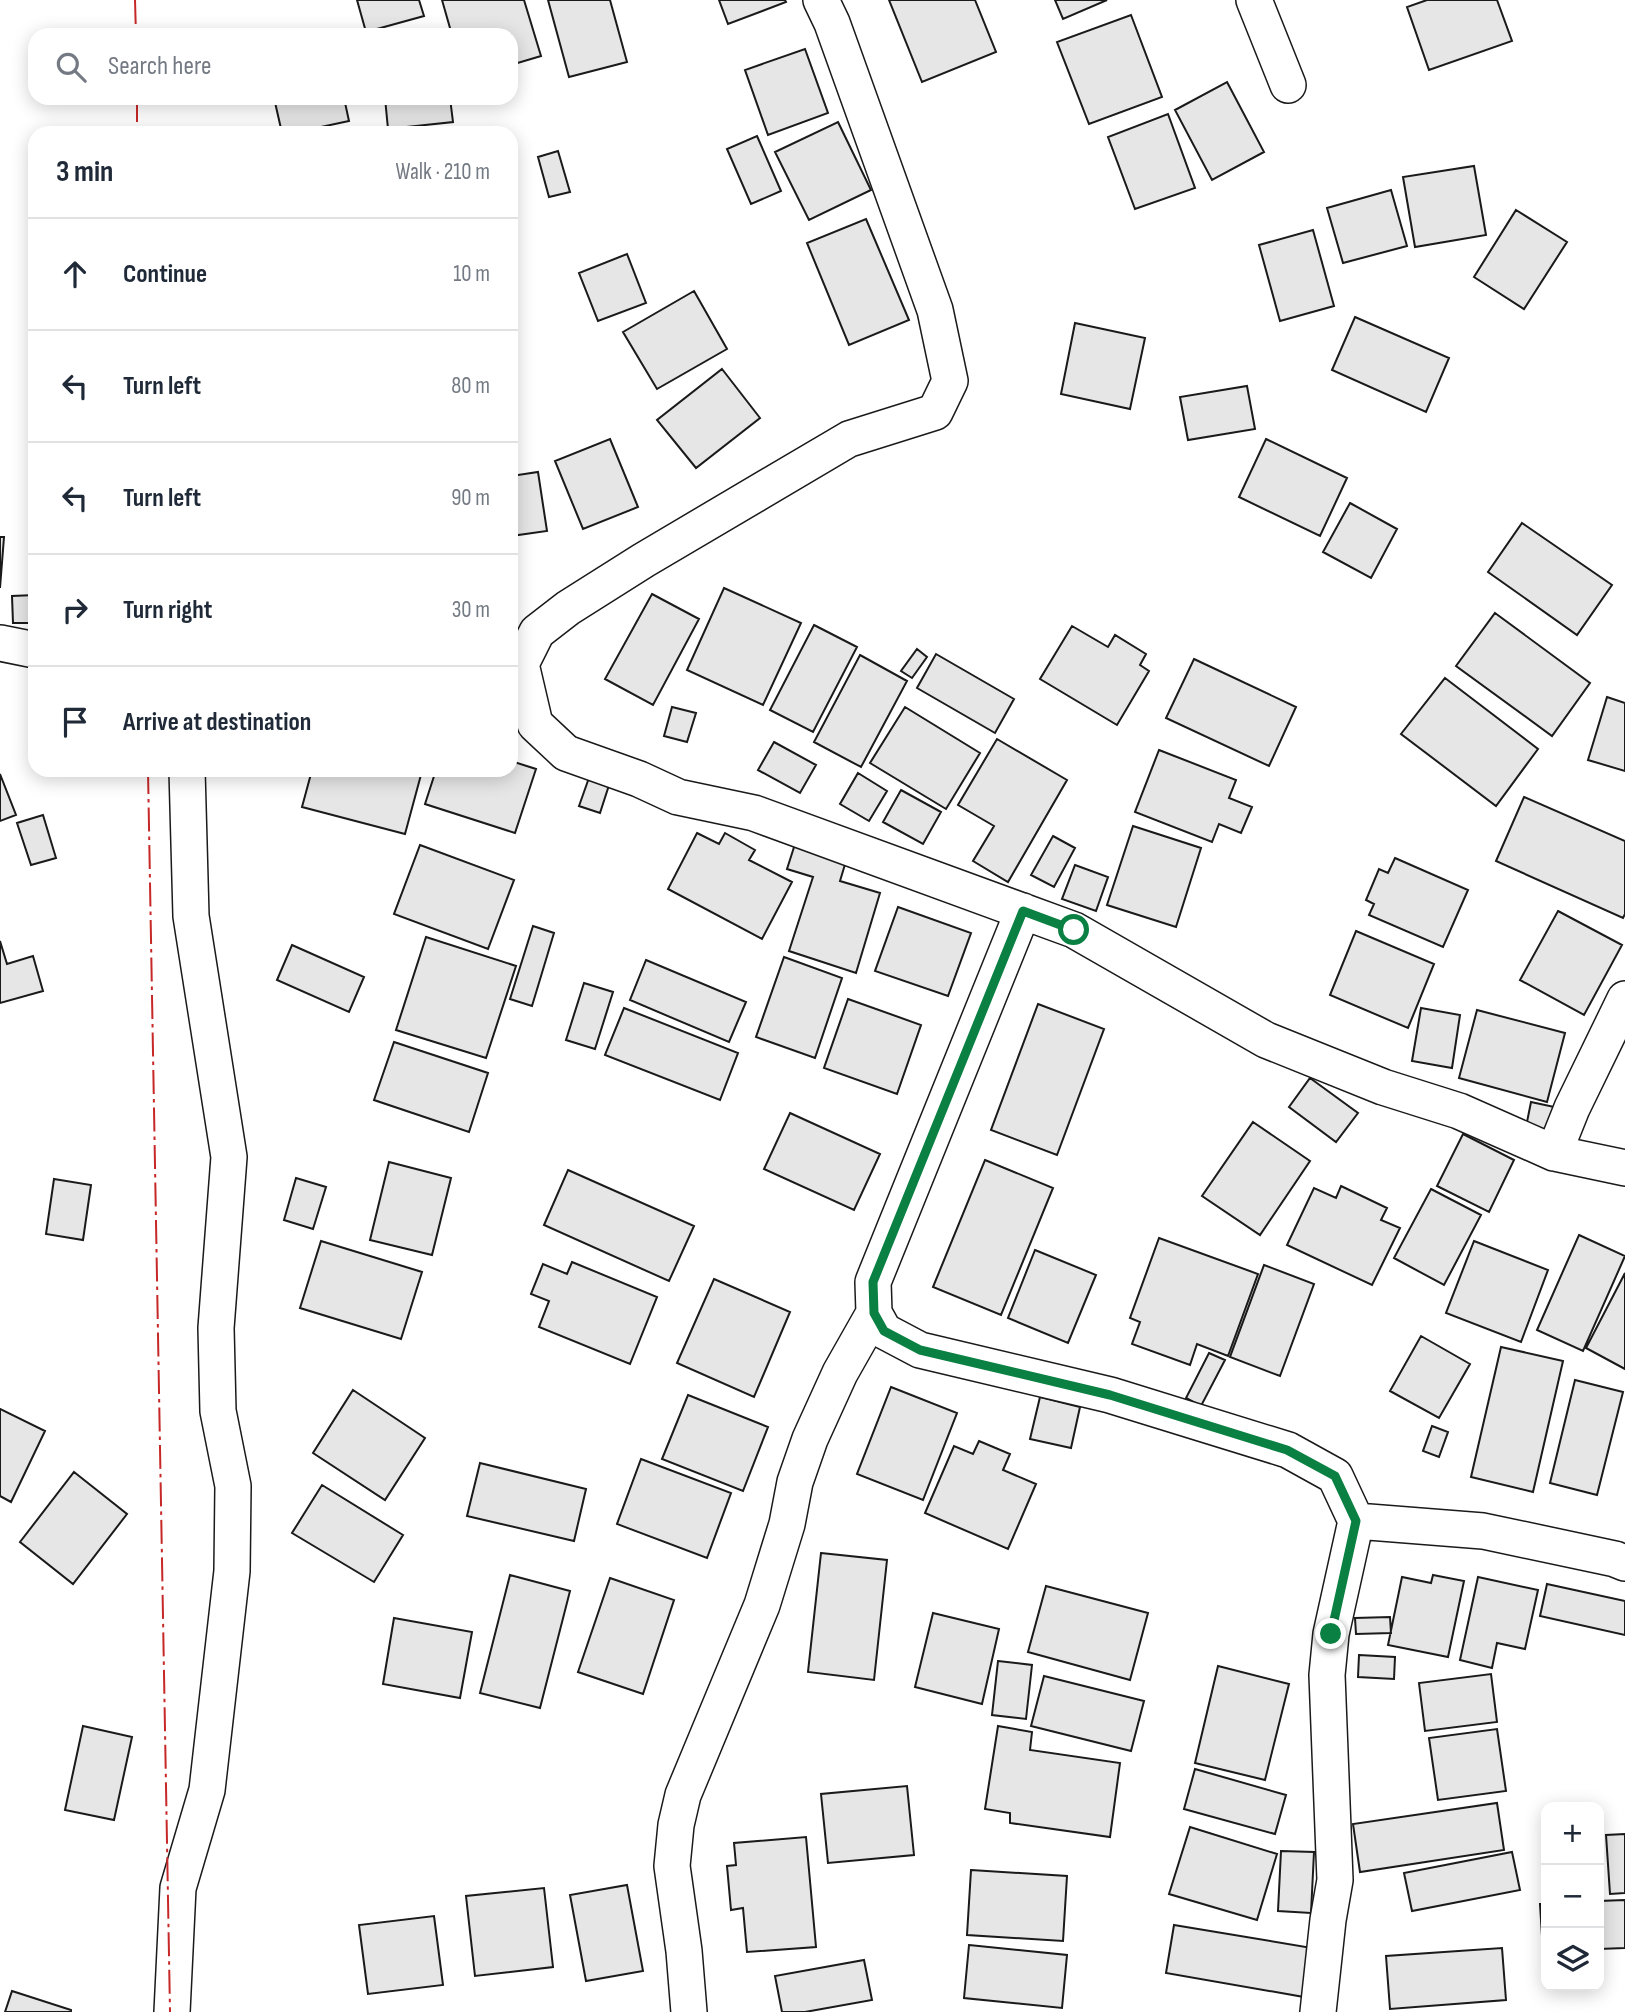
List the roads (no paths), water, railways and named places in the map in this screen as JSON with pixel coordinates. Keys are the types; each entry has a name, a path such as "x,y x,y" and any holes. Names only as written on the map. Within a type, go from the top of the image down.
{"street":[{"path":"821,0 837,36 935,310 950,381 935,412 849,439 644,560 568,608 537,632 521,664 523,722 566,753 639,779 678,797 754,813 1074,930 1266,1040 1383,1087 1459,1111 1554,1153 1625,1168"},
{"path":"1254,0 1288,85"},
{"path":"0,643 28,649"},
{"path":"172,2012 178,1888 207,1790 232,1571 233,1486 218,1410 216,1328 229,1157 191,916 187,777"},
{"path":"1023,911 873,1282 874,1313 884,1331 920,1350 1110,1395 1287,1450 1335,1476 1356,1521 1331,1634 1326,1675 1335,1880 1318,2012"},
{"path":"1554,1153 1572,1108 1625,999"},
{"path":"688,2012 684,1951 672,1866 676,1825 683,1795 762,1605 787,1524 795,1482 810,1439 840,1373 874,1313"},
{"path":"1356,1521 1483,1531 1625,1563"}]}
